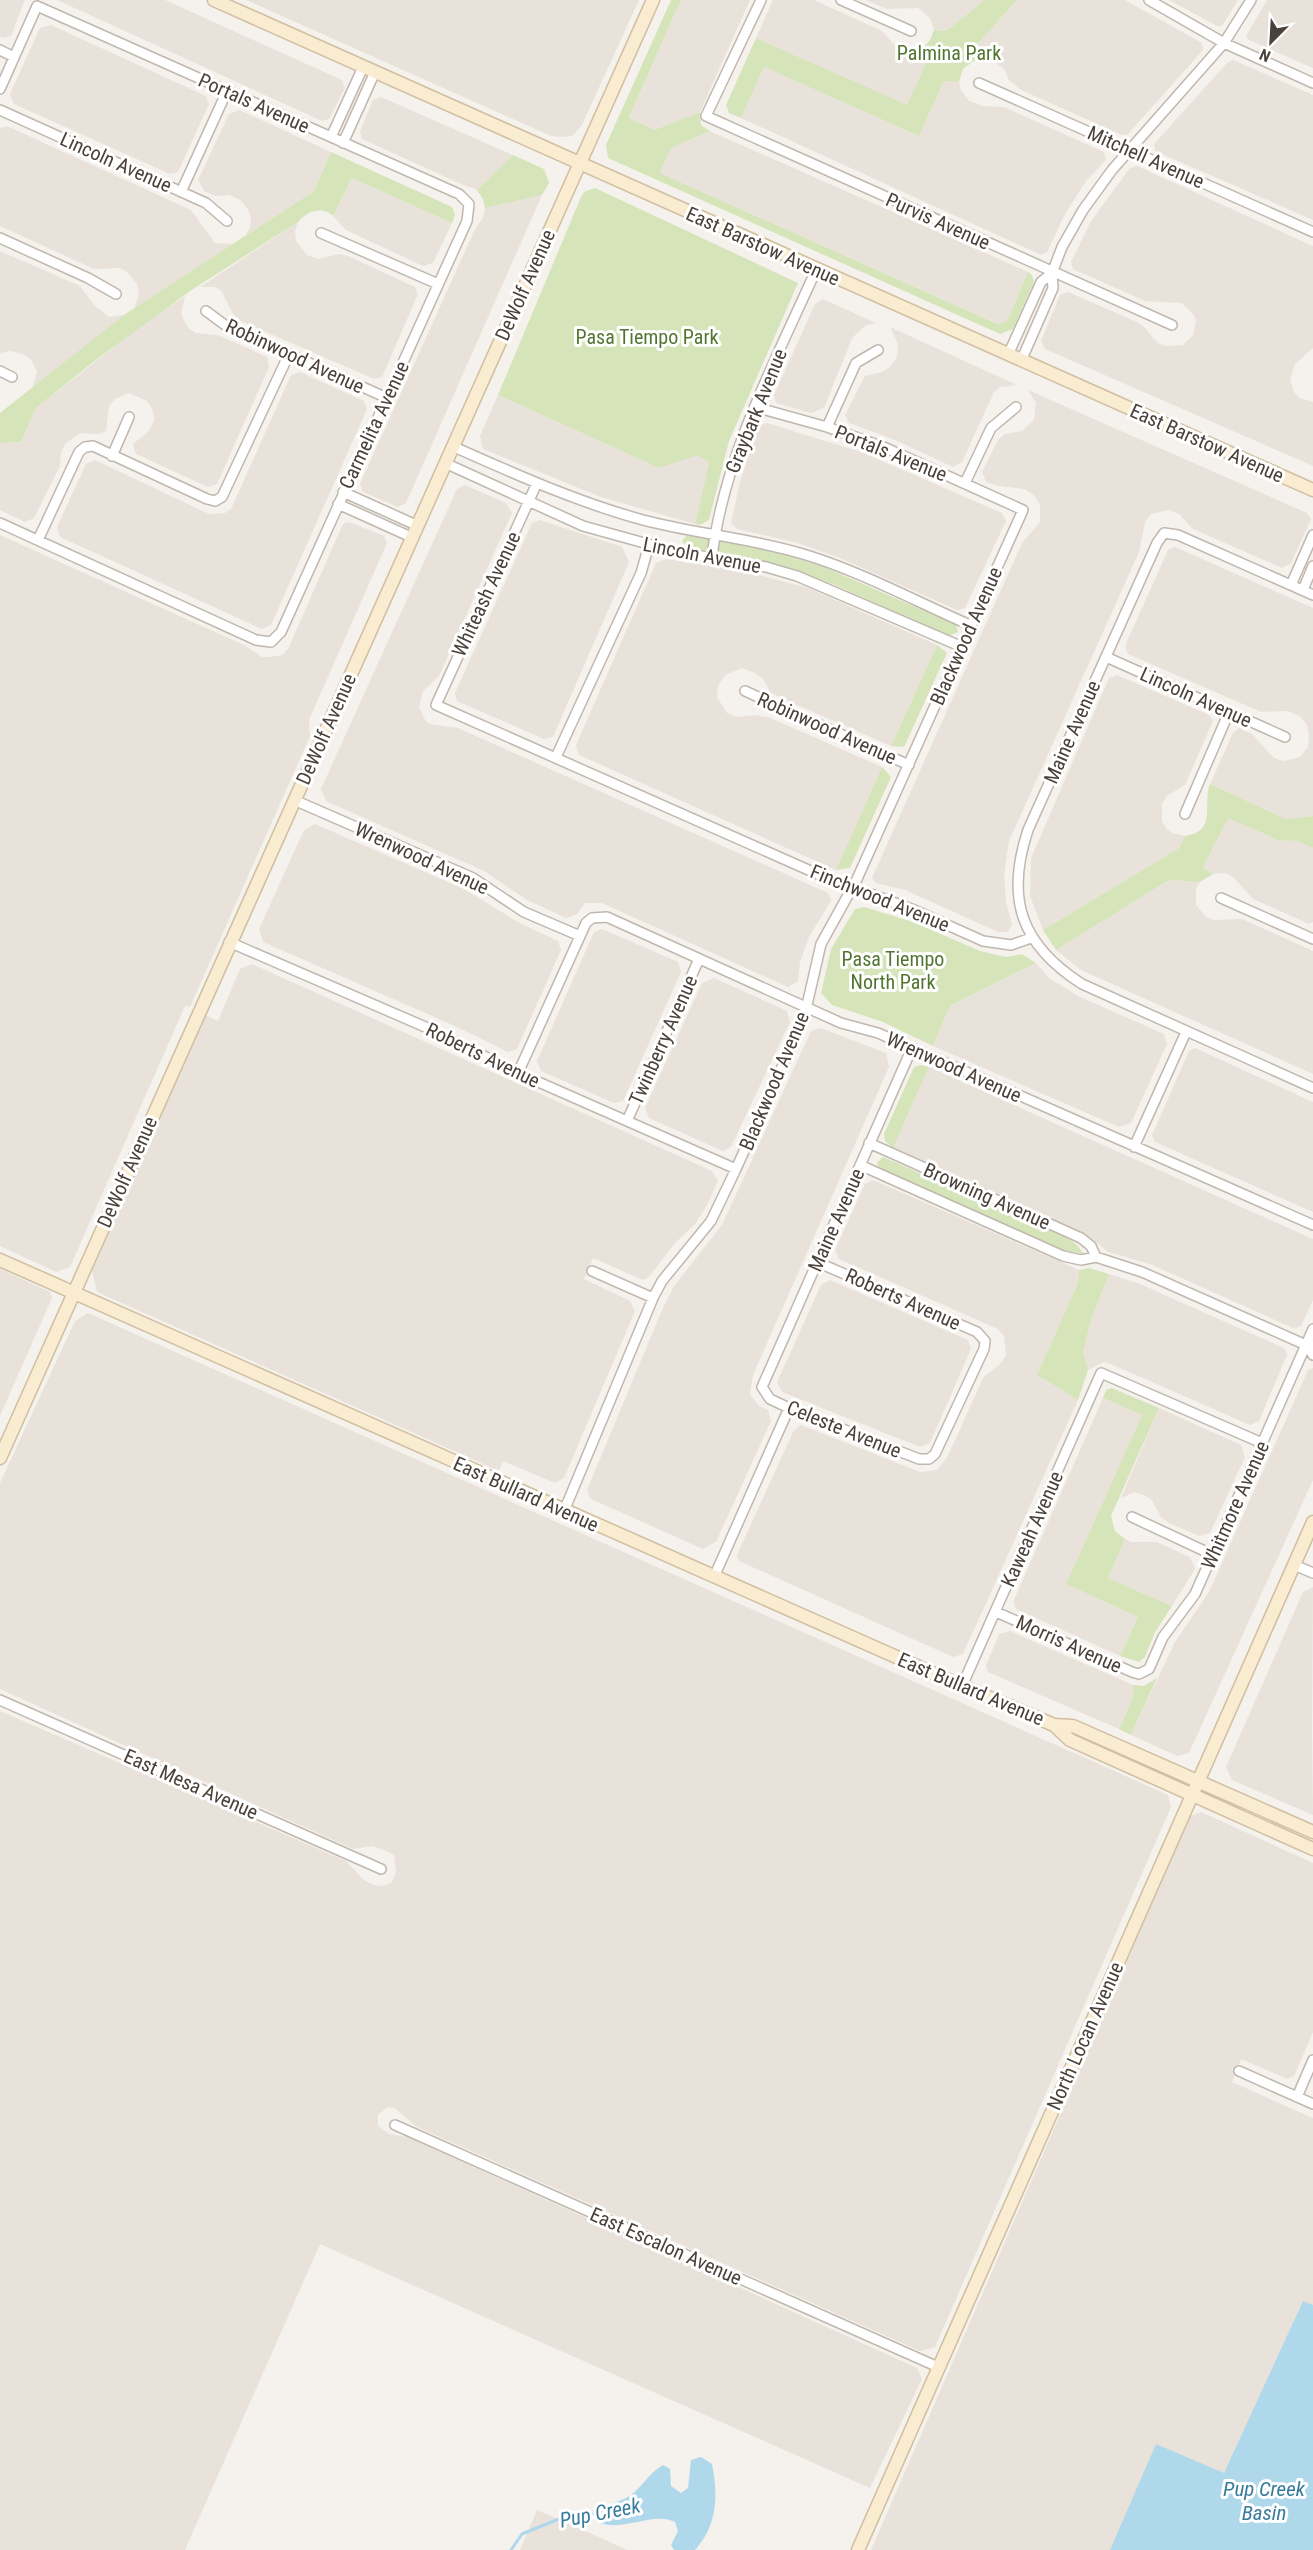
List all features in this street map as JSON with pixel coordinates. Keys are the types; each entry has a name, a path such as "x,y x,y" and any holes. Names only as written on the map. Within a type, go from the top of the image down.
{"street":[{"name":"East Barstow Avenue","path":"214,0 580,165 1313,489"},
{"name":"DeWolf Avenue","path":"0,1458 652,0"},
{"name":"Purvis Avenue","path":"761,0 706,116 1172,325"},
{"path":"841,0 911,31"},
{"path":"1149,0 1224,43 1313,83"},
{"path":"1008,355 1041,282 1052,273 1083,210 1130,150 1224,43 1251,0"},
{"name":"Portals Avenue","path":"14,57 37,6 459,194 469,204"},
{"path":"0,50 14,57 0,89"},
{"path":"331,137 363,67"},
{"path":"343,143 375,72"},
{"name":"Mitchell Avenue","path":"979,82 1313,232"},
{"path":"181,192 227,91"},
{"name":"Lincoln Avenue","path":"0,110 206,203 227,221"},
{"name":"Carmelita Avenue","path":"38,540 256,640 270,642 281,632 467,221 469,204"},
{"path":"321,233 438,284"},
{"path":"0,238 88,278 116,294"},
{"name":"Graybark Avenue","path":"712,557 732,465 755,407 816,270"},
{"path":"1021,361 1053,288 1052,273"},
{"name":"Robinwood Avenue","path":"206,311 225,325 387,398"},
{"path":"827,427 856,363 878,350"},
{"path":"0,523 38,540 79,452 85,447 93,446 216,501 228,488 288,354"},
{"path":"0,371 12,377"},
{"name":"Portals Avenue","path":"755,407 827,427 886,448 1023,510"},
{"path":"965,483 991,428 1016,407"},
{"path":"112,456 129,417"},
{"name":"Lincoln Avenue","path":"452,446 537,483 642,519 780,547 815,558 970,625"},
{"name":"Lincoln Avenue","path":"445,463 583,526 649,545 766,567 797,576 960,646"},
{"name":"Whiteash Avenue","path":"436,705 537,483"},
{"path":"343,492 414,531"},
{"path":"338,504 414,531"},
{"name":"Blackwood Avenue","path":"564,1511 653,1298 662,1281 711,1221 736,1169 799,1029 821,944 852,889 1023,510"},
{"name":"Maine Avenue","path":"1031,938 1016,884 1019,856 1156,543 1164,533 1178,535 1292,585"},
{"path":"1313,535 1292,585 1313,595"},
{"path":"556,757 641,573 649,545"},
{"path":"1302,590 1313,566"},
{"name":"Lincoln Avenue","path":"1106,657 1286,737"},
{"name":"Robinwood Avenue","path":"745,691 909,765"},
{"name":"Finchwood Avenue","path":"436,705 852,889 914,910 992,943 1011,945 1031,938"},
{"path":"1185,814 1229,712"},
{"name":"Wrenwood Avenue","path":"294,800 473,878 524,912 580,936 586,923 592,918 607,918 806,1008 912,1048 1313,1225"},
{"path":"1221,898 1313,939"},
{"path":"518,1074 580,936"},
{"path":"1031,938 1050,961 1082,984 1313,1088"},
{"name":"Roberts Avenue","path":"229,942 430,1029 518,1074 736,1169"},
{"name":"Twinberry Avenue","path":"627,1121 699,959"},
{"path":"1134,1147 1186,1032"},
{"name":"Maine Avenue","path":"764,1392 762,1387 912,1048"},
{"name":"Browning Avenue","path":"869,1143 1081,1238 1090,1246 1096,1257"},
{"name":"Browning Avenue","path":"860,1165 1063,1256 1082,1260 1096,1257 1142,1272 1309,1345"},
{"name":"East Bullard Avenue","path":"0,1260 962,1686 1054,1725 1073,1726 1313,1832"},
{"name":"Roberts Avenue","path":"818,1262 977,1332 985,1341 984,1349 945,1433 935,1454 929,1460"},
{"path":"592,1271 653,1298"},
{"name":"Whitmore Avenue","path":"1143,1673 1149,1669 1163,1637 1195,1594 1262,1443 1309,1345 1313,1329"},
{"path":"1309,1345 1313,1355"},
{"name":"Kaweah Avenue","path":"962,1686 1101,1373 1262,1443"},
{"name":"Celeste Avenue","path":"764,1392 770,1399 789,1408 919,1459 929,1460"},
{"path":"714,1577 789,1408"},
{"path":"1132,1517 1213,1554"},
{"name":"North Locan Avenue","path":"858,2550 1313,1522"},
{"path":"1294,1565 1313,1573"},
{"name":"Morris Avenue","path":"996,1612 1132,1672 1143,1673"},
{"name":"East Mesa Avenue","path":"0,1700 381,1869"},
{"name":"East Bullard Avenue","path":"1054,1725 1070,1740 1313,1849"},
{"path":"1297,2097 1313,2060"},
{"path":"1239,2071 1313,2104"},
{"name":"East Escalon Avenue","path":"395,2125 938,2367"}],"shaded area":[{"path":"0,0 25,0 11,36 4,38 0,36"},
{"path":"57,0 165,0 342,80 345,88 329,119 322,121"},
{"path":"246,0 639,0 582,125 572,136 562,137 551,136"},
{"path":"681,0 750,0 700,112 654,130 629,119"},
{"path":"773,0 814,0 882,31 900,51 917,52 923,48 929,57 907,106 756,38"},
{"path":"865,0 985,0 946,31 934,30 930,18 918,8 887,9"},
{"path":"1017,0 1125,0 1202,43 1203,50 1128,134 1122,135 1021,90 1009,80 1004,69 993,61 975,60 971,51"},
{"path":"1169,0 1238,0 1222,26 1217,26"},
{"path":"1267,0 1313,0 1313,68 1249,40 1246,36"},
{"path":"51,25 206,96 209,104 178,172 170,174 14,104 10,94 40,28"},
{"path":"1233,60 1313,95 1313,220 1155,151 1154,144 1227,63"},
{"path":"764,67 919,136 944,81 959,82 961,90 969,101 983,106 1004,107 1104,152 1106,160 1086,181 1065,214 1047,252 1041,255 741,118"},
{"path":"381,97 513,155 477,190 461,184 362,139 360,131 373,100"},
{"path":"239,110 331,152 314,191 245,236 250,228 251,218 248,209 240,200 229,195 216,196 204,191 198,180 229,114"},
{"path":"7,126 191,210 215,243 233,244 134,309 139,294 137,284 126,271 119,268 94,269 0,226 0,128"},
{"path":"710,131 1028,272 1007,321 999,324 660,173 671,148"},
{"path":"1137,166 1313,246 1313,348 1295,364 1290,379 1294,392 1300,398 1313,402 1313,466 1045,349 1041,341 1060,295 1068,292 1137,322 1158,343 1166,346 1183,345 1193,335 1196,321 1194,315 1182,303 1145,301 1073,269 1071,262 1091,221 1130,168"},
{"path":"352,178 452,223 433,263 423,266 346,230 333,216"},
{"path":"542,195 406,503 398,507 363,492 360,484 475,229 483,218 485,208"},
{"path":"298,222 295,231 296,241 307,255 318,259 339,254 348,256 415,287 418,294 382,377 374,379 241,321 233,314 222,292 216,287 200,287"},
{"path":"0,251 80,286 95,306 109,317 124,315 32,390 37,372 32,361 25,355 11,351 0,353"},
{"path":"185,296 181,314 188,328 196,333 218,335 267,357 269,367 217,484 208,487 136,454 133,444 149,431 154,420 153,411 147,401 129,393 115,399 109,406 106,431 98,434 80,433 65,444 61,453 60,466 34,518 25,522 0,510 0,443 21,442 36,408 149,320"},
{"path":"823,299 876,323 866,325 852,338 824,408 811,413 776,403 774,395 815,304"},
{"path":"890,327 1017,385 1000,387 994,392 962,462 953,467 895,440 849,423 845,415 865,376 882,372 890,367 897,357 898,344"},
{"path":"300,372 364,401 367,409 271,625 262,629 60,537 57,527 86,464 95,460 209,514 225,513 231,509 291,375"},
{"path":"1028,390 1307,513 1311,519 1291,563 1282,568 1193,529 1179,514 1169,510 1151,514 1145,522 1139,552 1009,841 1004,875 1006,902 1012,924 1008,932 998,932 905,890 876,883 872,878 1022,543 1040,522 1040,505 1034,495 1024,489 986,482 982,472 998,440 1005,434 1022,431 1034,420 1036,403"},
{"path":"498,395 659,468 698,454 709,463 695,524 601,497 483,449 480,436"},
{"path":"767,423 861,452 1002,513 1006,521 965,608 957,610 840,558 798,543 737,529 731,523 740,482 757,427"},
{"path":"465,485 506,503 512,513 439,676 423,691 419,707 424,718 429,724 458,728 828,893 831,901 809,937 800,962 798,981 788,987 602,903 585,903 577,914 566,918 527,900 484,871 326,801 321,789 457,489"},
{"path":"540,520 622,547 629,562 553,737 544,739 457,701 455,693 532,523"},
{"path":"349,522 384,536 387,543 309,720 310,736 190,1007 185,1006 70,1267 56,1272 0,1246 0,535 246,646 262,657 269,657 282,655 288,649 343,524"},
{"path":"1175,547 1313,608 1313,816 1286,819 1210,784 1233,733 1239,728 1252,734 1274,758 1283,761 1300,757 1308,747 1309,735 1307,725 1300,716 1287,711 1261,712 1128,654 1125,646 1168,550"},
{"path":"667,559 752,573 808,588 937,645 891,746 779,697 770,692 764,680 755,673 742,668 725,675 718,686 717,697 727,713 736,717 755,715 768,717 882,767 836,870 579,755 576,745 656,563"},
{"path":"1117,675 1209,715 1213,721 1185,785 1167,796 1162,804 1162,821 1166,828 1172,833 1185,836 1179,848 1043,930 1030,896 1031,858 1109,678"},
{"path":"1228,817 1278,840 1297,841 1313,848 1313,922 1309,924 1253,899 1233,877 1226,873 1213,874 1203,867"},
{"path":"315,824 464,889 518,922 558,941 561,950 517,1049 508,1052 455,1026 263,942 259,929 304,830"},
{"path":"1169,880 1200,882 1196,889 1196,905 1206,917 1214,920 1242,919 1313,951 1313,1074 1081,970 1056,950"},
{"path":"602,929 678,962 681,972 623,1101 614,1103 541,1071 537,1061 594,932"},
{"path":"1036,963 1049,978 1078,996 1164,1034 1167,1044 1131,1123 1119,1127 933,1046 950,1006"},
{"path":"252,964 712,1171 718,1181 707,1205 696,1223 675,1243 649,1277 643,1280 593,1258 584,1279 630,1301 635,1311 564,1478 555,1483 503,1461 499,1471 97,1292 92,1271 205,1015 218,1021 240,969"},
{"path":"714,978 787,1011 790,1022 731,1147 723,1151 649,1118 645,1108 702,983"},
{"path":"821,1028 886,1053 889,1067 753,1375 750,1394 759,1406 768,1410 771,1421 716,1542 703,1549 591,1499 587,1490 674,1286 722,1225 811,1031"},
{"path":"1195,1048 1313,1102 1313,1212 1155,1142 1152,1135 1189,1051"},
{"path":"929,1067 1313,1239 1313,1300 1301,1326 1293,1328 1150,1264 1108,1252 1086,1234 893,1148"},
{"path":"873,1180 1079,1270 1078,1283 1037,1375 1078,1400 963,1654 953,1657 739,1561 737,1555 794,1430 801,1425 920,1472 937,1470 948,1456 983,1378 1001,1363 1006,1355 1004,1336 998,1329 839,1259 835,1250 865,1184"},
{"path":"0,1269 50,1292 52,1298 0,1416"},
{"path":"1109,1274 1140,1284 1284,1348 1287,1355 1259,1421 1250,1425 1104,1362 1088,1370 1083,1352 1092,1317"},
{"path":"830,1280 968,1340 971,1349 930,1443 920,1447 782,1392 777,1382 821,1285"},
{"path":"88,1313 1168,1795 1171,1807 935,2347 920,2351 417,2127 395,2108 388,2107 378,2115 378,2126 389,2134 408,2137 917,2368 922,2379 870,2488 320,2244 185,2550 0,2550 0,1711 346,1861 364,1880 374,1885 383,1886 392,1882 396,1872 394,1855 384,1850 372,1846 353,1849 0,1689 0,1483 75,1321"},
{"path":"1313,1368 1313,1480 1189,1753 1177,1756 1131,1735 1175,1642 1209,1592 1308,1370"},
{"path":"1103,1398 1142,1415 1066,1584 1138,1617 1120,1656 1016,1609 1013,1602"},
{"path":"1159,1408 1241,1445 1245,1457 1210,1533 1199,1536 1169,1523 1161,1517 1152,1500 1144,1495 1134,1492 1121,1498"},
{"path":"1125,1539 1131,1542 1157,1542 1190,1557 1195,1569 1172,1606 1108,1578"},
{"path":"1313,1587 1313,1815 1232,1780 1226,1767 1303,1592"},
{"path":"1010,1631 1133,1685 1133,1698 1119,1729 988,1672 986,1666 999,1634"},
{"path":"1201,1812 1313,1863 1313,2032 1294,2076 1287,2079 1241,2059 1232,2082 1313,2118 1313,2305 1303,2301 1224,2474 1110,2550 871,2550 1190,1816"},
{"path":"537,2510 628,2550 520,2550"}],"green space":[{"path":"671,0 681,0 629,118 654,130 700,112 701,125 710,131 671,148 660,173 998,324 1007,321 1028,272 1032,275 1034,282 1013,329 1000,334 608,158 606,145"},
{"name":"Palmina Park","path":"985,0 1017,0 971,51 975,60 963,69 959,82 944,81 919,136 764,67 741,118 729,113 726,105 756,38 907,105 929,57 923,48 930,40 934,30 946,31"},
{"path":"331,152 452,207 455,215 452,223 352,178 333,216 324,211 315,211 306,215 190,291 92,363 36,408 21,442 0,443 0,413 124,315 314,191"},
{"path":"513,155 544,169 549,183 542,195 485,208 483,199 477,190"},
{"name":"Pasa Tiempo Park","path":"595,188 798,283 729,441 709,520 700,525 695,524 709,463 698,455 659,468 498,395 581,197 584,192"},
{"path":"687,535 773,551 824,567 950,622 956,625 958,632 948,636 835,585 799,572 735,555 688,548 682,541"},
{"path":"937,645 947,653 904,747 891,746"},
{"path":"882,767 891,777 850,868 836,870"},
{"path":"1210,784 1286,819 1313,816 1313,848 1297,841 1278,840 1228,818 1203,867 1213,874 1200,882 1169,880 1056,950 1043,930 1179,848 1185,836 1202,829 1207,816"},
{"name":"Pasa Tiempo North Park","path":"864,907 913,922 980,951 1006,957 1022,954 1036,963 950,1006 933,1046 883,1022 832,1005 821,993 831,949 855,909"},
{"path":"921,1065 929,1067 893,1148 885,1141 884,1134 914,1067"},
{"path":"883,1157 1066,1237 1084,1254 1061,1250 880,1171 877,1163"},
{"path":"1089,1268 1109,1274 1092,1317 1083,1352 1088,1370 1078,1400 1037,1375 1078,1283 1079,1270"},
{"path":"1112,1388 1159,1408 1111,1516 1115,1531 1125,1539 1108,1578 1172,1606 1155,1632 1145,1657 1139,1662 1120,1656 1138,1617 1066,1584 1142,1415 1103,1398 1106,1390"},
{"path":"1157,1678 1131,1735 1119,1729 1133,1698 1133,1685 1144,1686"}],"water":[{"name":"Pup Creek Basin","path":"1303,2301 1313,2305 1313,2550 1110,2550 1156,2444 1224,2473"},
{"path":"701,2457 712,2464 715,2498 712,2520 703,2540 695,2550 674,2550 671,2545 678,2531 675,2522 666,2519 618,2525 598,2522 595,2510 631,2495 663,2465 670,2469 671,2486 681,2493 688,2488 691,2460"}],"waterway":[{"name":"Pup Creek","path":"511,2550 522,2534 571,2514 599,2514"}]}
